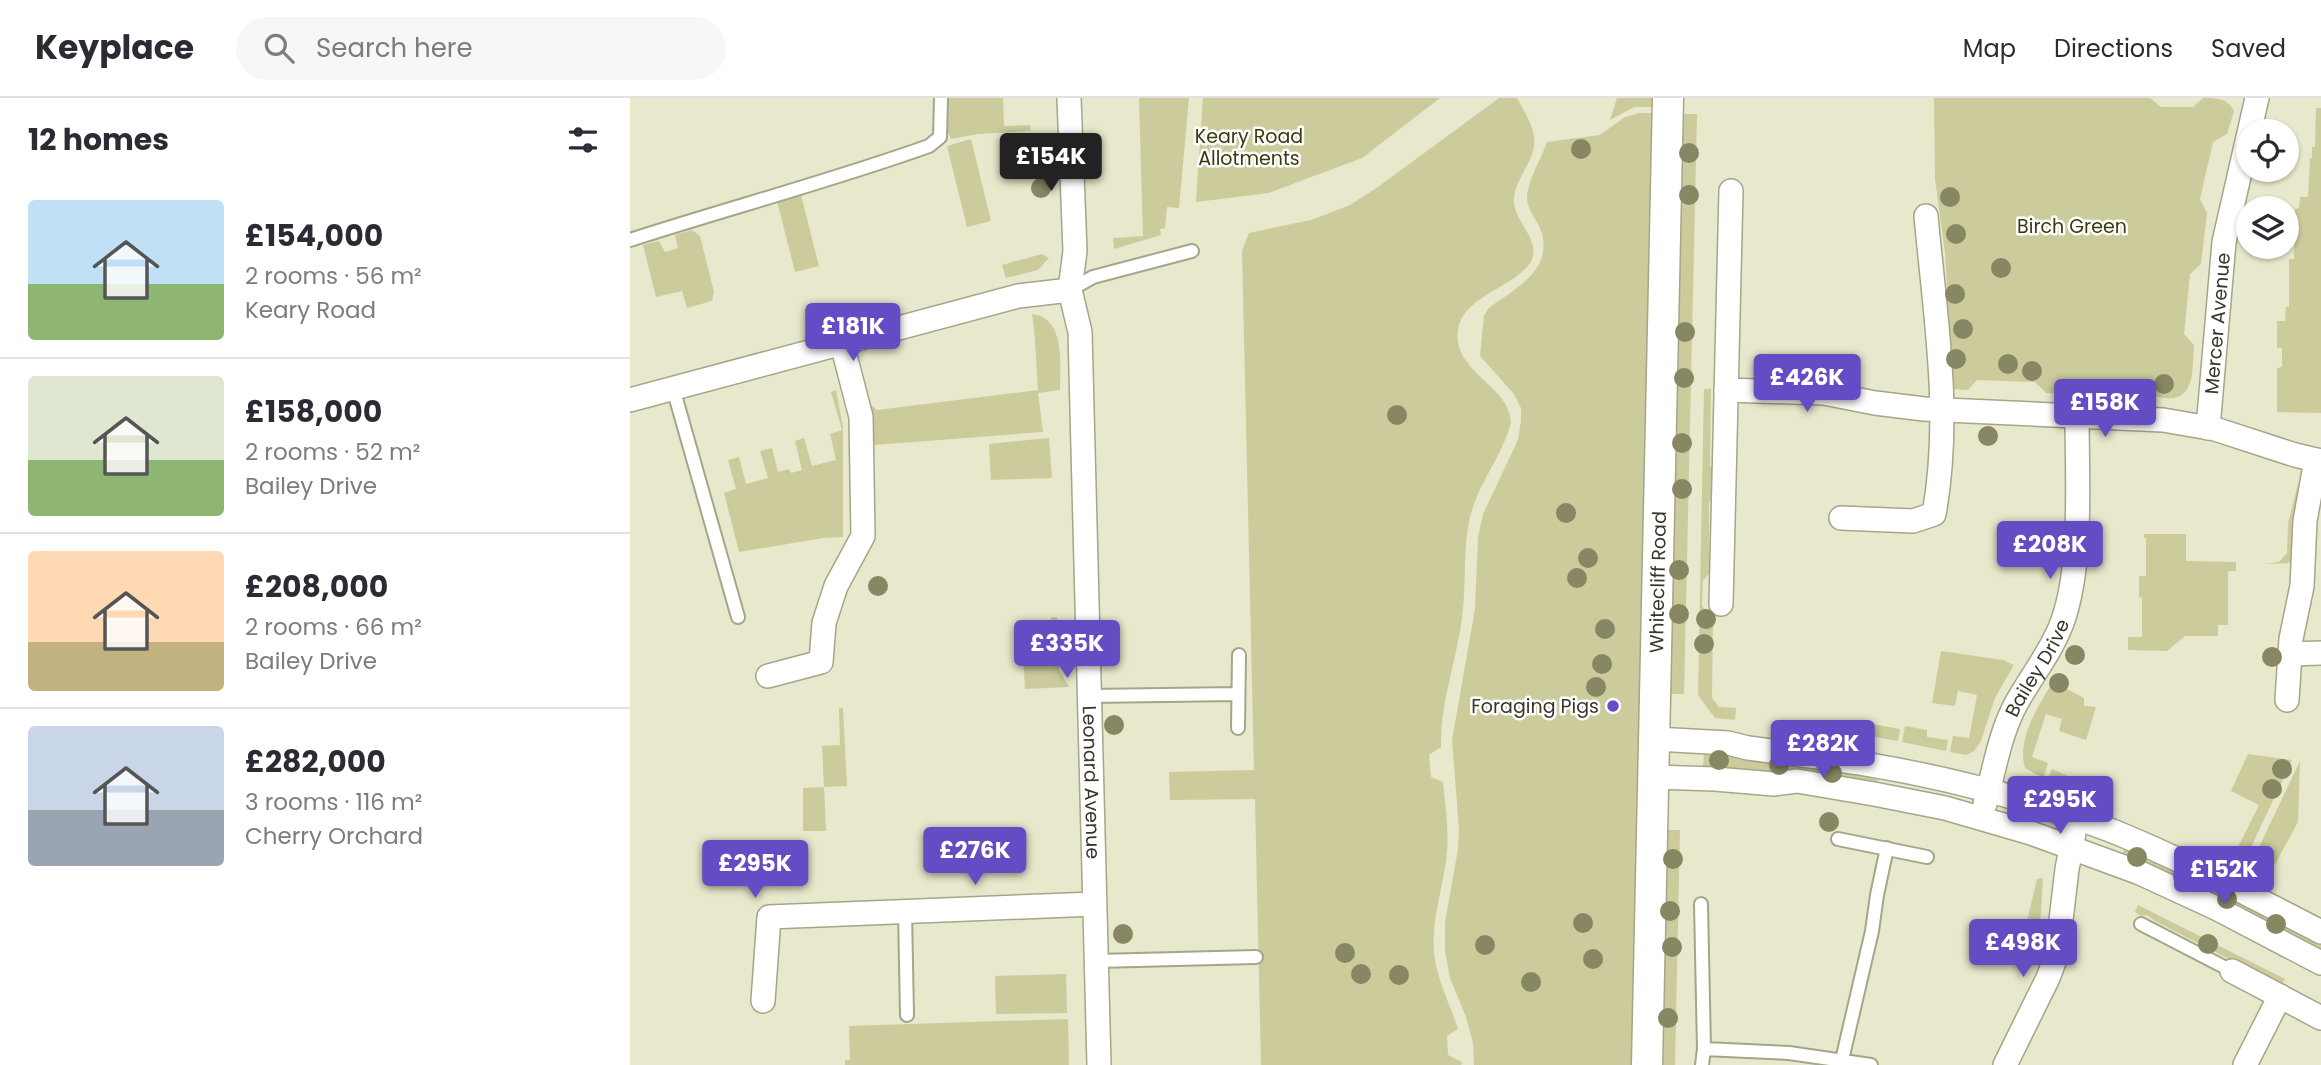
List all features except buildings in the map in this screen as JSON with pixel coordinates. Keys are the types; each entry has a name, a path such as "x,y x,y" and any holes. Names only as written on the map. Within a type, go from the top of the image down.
{"street":[{"path":"630,400 1018,296 1070,290 1075,251 1069,98"},
{"name":"Whitecliff Road","path":"1647,1065 1668,98"},
{"name":"Mercer Avenue","path":"2208,428 2224,242 2257,98"},
{"path":"1721,604 1731,191"},
{"path":"1841,517 1913,521 1934,514 1939,491 1941,410 1926,216"},
{"name":"Leonard Avenue","path":"1070,290 1080,332 1099,1065"},
{"path":"768,676 821,663 824,622 836,586 863,536 861,417 842,344"},
{"path":"1726,390 1824,393 1883,404 1941,410 2163,420 2208,428 2319,460 2305,521 2302,586 2289,654 2287,702"},
{"name":"Bailey Drive","path":"1981,818 2012,712 2047,655 2062,624 2069,598 2076,533 2077,416"},
{"path":"2289,654 2321,653"},
{"path":"1655,739 1734,743 1751,748 1860,763 1945,780 2035,805 2114,832 2163,853 2321,932"},
{"path":"1654,777 1774,784 1804,782 1927,804 1981,818 2070,847 2178,890 2321,963"},
{"path":"2005,1065 2057,954 2074,833 2050,824 2035,805"},
{"path":"763,1001 769,917 1094,904"},
{"path":"2232,971 2321,1018"},
{"path":"2245,1065 2280,996"}],"lane":[{"path":"630,240 828,180 929,146 940,137 941,98"},
{"path":"1070,290 1093,277 1192,251"},
{"path":"673,388 738,617"},
{"path":"1237,728 1239,655"},
{"path":"1089,696 1237,694"},
{"path":"1838,839 1927,857"},
{"path":"1842,1060 1872,931 1887,848"},
{"path":"1701,904 1702,1065"},
{"path":"905,911 908,1015"},
{"path":"2141,924 2232,971"},
{"path":"1097,961 1256,957"},
{"path":"1704,1049 1790,1053 1871,1065"}],"green space":[{"path":"946,98 1003,98 1004,126 1030,125 1031,131 978,134 951,139 946,129"},
{"path":"1139,98 1189,98 1179,208 1167,207 1165,228 1160,229 1161,235 1114,249 1113,238 1143,236"},
{"name":"Keary Road Allotments","path":"1203,98 1440,98 1362,158 1269,193 1196,202"},
{"path":"1499,98 1517,98 1533,132 1532,154 1517,186 1514,202 1534,250 1528,266 1469,309 1458,329 1458,344 1463,357 1502,399 1511,423 1470,517 1461,626 1443,712 1441,747 1429,755 1431,777 1443,782 1448,835 1434,927 1434,953 1458,1029 1447,1036 1448,1055 1462,1062 1461,1065 1261,1065 1255,799 1170,800 1169,772 1254,770 1242,251 1249,233 1311,220 1350,205"},
{"path":"1617,98 1657,98 1657,107 1634,107 1610,120"},
{"name":"Birch Green","path":"1934,98 2150,98 2161,107 2193,107 2203,98 2229,103 2234,111 2227,134 2213,142 2200,199 2207,213 2201,264 2190,274 2184,334 2194,345 2192,375 2186,391 2170,398 2158,397 2140,385 2110,383 2079,384 2067,394 2046,393 2035,382 1977,380 1968,390 1949,389 1950,339 1945,252 1935,179"},
{"path":"2316,108 2321,108 2321,413 2277,412 2277,368 2282,367 2282,348 2277,348 2277,321 2285,321 2286,307 2289,307 2289,259 2299,259 2300,197 2308,197 2310,158 2312,147 2315,147"},
{"path":"1639,113 1657,113 1632,1065 1474,1065 1473,1043 1450,978 1445,951 1445,923 1459,829 1452,740 1475,609 1478,537 1483,514 1518,440 1521,421 1521,408 1514,394 1480,356 1484,315 1489,308 1528,278 1541,259 1544,247 1542,234 1527,199 1532,178 1547,142 1600,135 1625,117"},
{"path":"1680,114 1697,114 1684,694 1671,694 1674,387 1678,356 1682,159"},
{"path":"971,139 991,221 967,227 947,146"},
{"path":"801,195 819,266 795,272 777,201"},
{"path":"692,230 700,236 714,292 712,301 687,308 682,291 656,297 643,245 659,241 665,252 678,248 675,235"},
{"path":"1042,254 1049,258 1038,270 1006,278 1002,265"},
{"path":"1032,314 1043,317 1051,324 1059,344 1060,390 1038,393 1043,432 874,445 871,405 877,410 1038,390"},
{"path":"1704,389 1711,389 1710,467 1715,468 1714,495 1709,502 1709,560 1713,570 1703,580 1702,606 1713,619 1712,698 1719,707 1736,708 1735,720 1715,718 1698,695"},
{"path":"836,390 843,427 843,537 739,552 724,493 736,489 728,460 739,457 746,484 768,478 760,451 772,448 778,472 802,470 795,441 804,438 812,466 836,460 830,434 842,430 831,392"},
{"path":"1049,438 1052,478 991,480 989,444"},
{"path":"2298,484 2302,485 2294,525 2292,563 2264,564 2279,562 2287,553 2288,523"},
{"path":"2144,534 2186,534 2186,561 2236,562 2236,571 2228,571 2228,625 2218,625 2218,636 2185,636 2167,651 2128,650 2128,637 2142,637 2139,576 2146,576"},
{"path":"1051,617 1057,617 1059,670 1069,687 1025,689 1023,652 1052,651"},
{"path":"1941,651 2003,660 2014,665 1995,698 1981,741 1974,751 1966,755 1950,752 1953,736 1969,738 1977,695 1958,691 1955,706 1932,703"},
{"path":"2055,679 2064,682 2063,687 2084,698 2084,706 2096,707 2086,740 2059,731 2062,719 2046,714 2032,757 2048,763 2043,778 2025,768 2024,745 2031,721"},
{"path":"839,708 843,708 847,786 824,787 822,746 840,745"},
{"path":"1855,721 1900,729 1898,741 1853,733"},
{"path":"1905,726 1927,730 1927,737 1948,740 1946,751 1902,742"},
{"path":"1704,753 1777,759 1879,774 1876,786 1787,773 1703,766"},
{"path":"2248,754 2292,760 2245,860 2234,855 2259,805 2231,791"},
{"path":"2300,761 2298,822 2269,875 2250,866"},
{"path":"2052,769 2089,785 2086,793 2047,780"},
{"path":"824,787 826,831 803,831 803,788"},
{"path":"1667,830 1680,830 1675,1065 1661,1065"},
{"path":"2126,845 2321,940 2321,954 2121,856"},
{"path":"2043,878 2039,942 2031,968 2009,957 2011,954 2019,954 2037,879"},
{"path":"2138,905 2285,979 2281,986 2147,915 2141,916 2135,912"},
{"path":"1066,974 1067,1013 996,1014 995,976"},
{"path":"1068,1019 1069,1065 845,1065 845,1060 850,1060 849,1026"}],"place":[{"name":"Foraging Pigs","path":"1613,706"}]}
